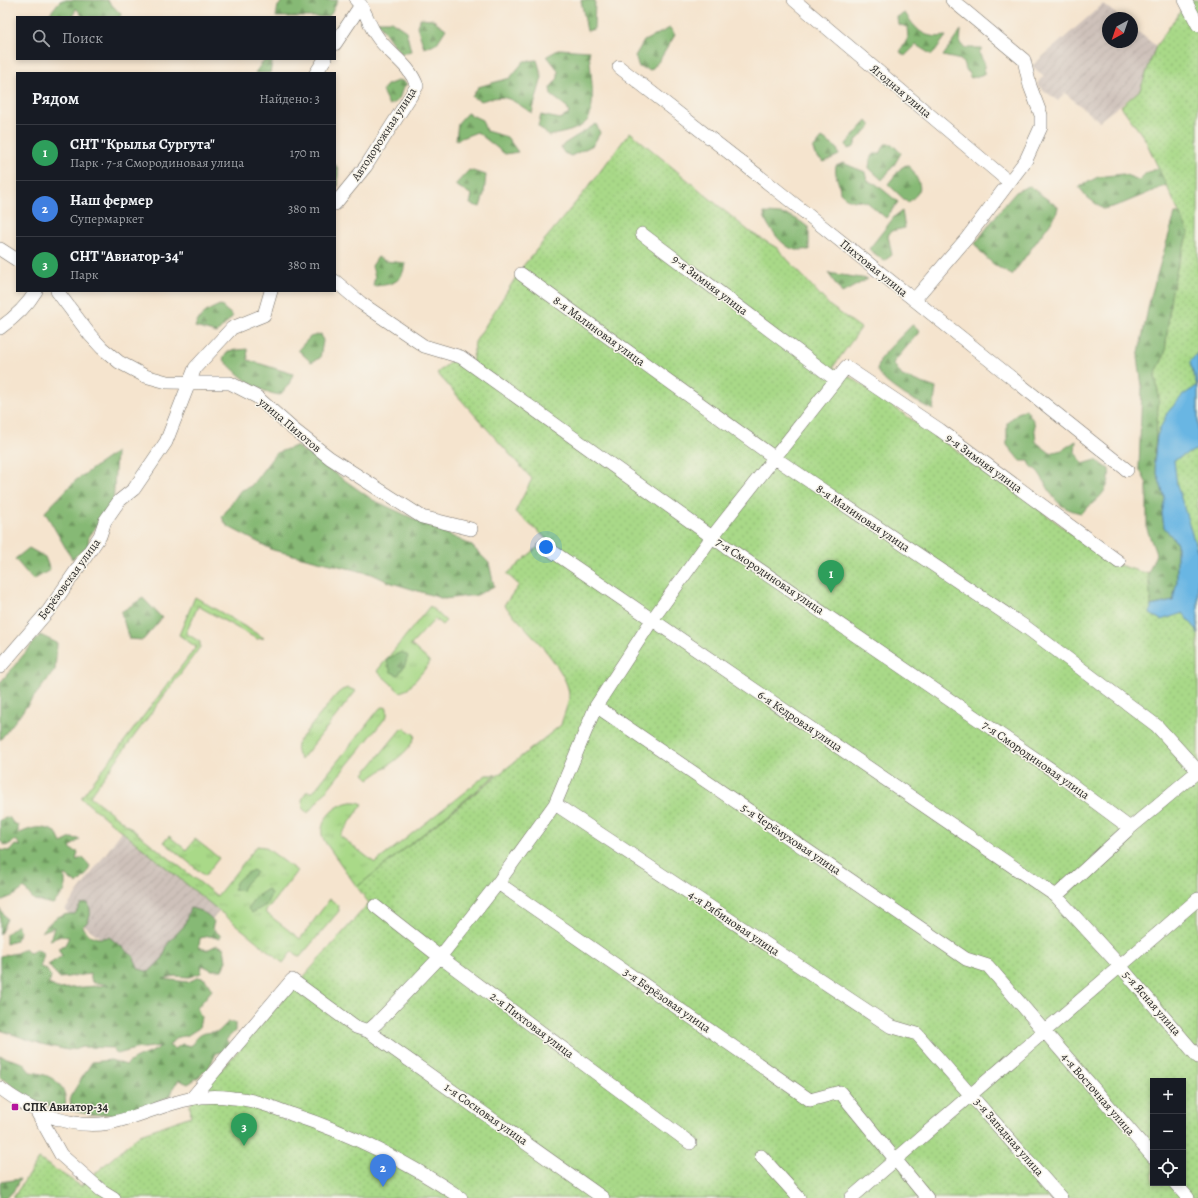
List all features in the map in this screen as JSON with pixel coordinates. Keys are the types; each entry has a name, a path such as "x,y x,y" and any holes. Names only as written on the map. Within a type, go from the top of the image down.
{"street":[{"name":"Ягодная улица","path":"794,0 1010,182"},
{"path":"914,300 967,238 1010,182 1026,160 1041,127 1041,115 1030,86 1024,60 952,0"},
{"path":"1184,0 1198,25"},
{"path":"336,42 359,2"},
{"name":"Автодорожная улица","path":"336,203 366,166 417,86 413,75 376,36 359,2"},
{"path":"317,72 324,60"},
{"name":"Пихтовая улица","path":"619,67 773,187 1127,470"},
{"name":"9-я Зимняя улица","path":"642,234 836,380 846,367 940,430 1119,562"},
{"path":"0,250 16,259"},
{"name":"8-я Малиновая улица","path":"521,274 775,458 1027,628 1157,726 1198,771"},
{"name":"7-я Смородиновая улица","path":"336,282 361,303 424,346 461,356 712,537 1052,770 1130,828"},
{"path":"0,328 13,319 35,292"},
{"name":"улица Пилотов","path":"58,292 94,340 119,362 146,376 167,382 187,384 201,382 230,383 257,397 292,429 330,458 422,517 471,529"},
{"path":"187,384 195,368 232,328 264,315 271,292"},
{"path":"368,1030 377,1023 440,957 498,883 555,804 596,706 652,620 712,537 836,380"},
{"name":"Берёзовская улица","path":"0,667 50,610 100,536 105,521 119,501 134,489 166,442 187,384"},
{"name":"6-я Кедровая улица","path":"543,545 1056,896 1121,967"},
{"name":"5-я Черёмуховая улица","path":"596,706 966,959 988,966"},
{"path":"1056,896 1130,828 1198,771"},
{"name":"4-я Рябиновая улица","path":"555,804 890,1026 917,1034"},
{"name":"3-я Берёзовая улица","path":"498,883 810,1100 840,1092 895,1161"},
{"name":"2-я Пихтовая улица","path":"375,906 440,957 690,1143"},
{"path":"852,1198 1044,1031 1195,906"},
{"name":"4-я Восточная улица","path":"988,966 1150,1154"},
{"name":"5-я Ясная улица","path":"1121,967 1198,1057"},
{"name":"1-я Сосновая улица","path":"191,1099 292,980 356,1026 368,1030 603,1198"},
{"name":"3-я Западная улица","path":"917,1034 1061,1198"},
{"path":"0,1088 37,1112 69,1122 87,1124 109,1123 191,1099 215,1097 254,1101 313,1121 360,1140 406,1163 461,1198"},
{"path":"37,1112 61,1155 101,1190 114,1198"},
{"path":"761,1156 799,1198"},
{"path":"895,1161 927,1198"},
{"path":"1178,1186 1188,1198"}],"shaded area":[{"path":"1103,4 1113,12 1102,12 1102,48 1138,48 1138,32 1156,46 1140,90 1099,121 1065,93 1058,101 1037,85 1044,76 1032,66"},
{"path":"122,831 220,911 212,919 201,911 150,977 65,910"}],"green space":[{"path":"63,0 107,0 121,14 120,16 82,16 76,8 73,16 48,16 59,2"},
{"path":"284,0 338,0 331,14 328,16 276,16 278,6"},
{"path":"581,0 595,0 594,29 587,31"},
{"path":"1188,0 1198,0 1198,1198 13,1198 39,1159 81,1186 140,1134 191,1116 190,1105 369,903 357,887 561,725 569,699 567,685 553,660 543,647 504,605 519,585 507,574 547,539 515,512 532,479 437,373 454,359 471,372 475,342 523,266 586,190 630,132 750,232 777,248 830,306 861,328 833,367 855,380 1000,481 1112,563 1148,574 1151,606 1173,601 1177,581 1177,543 1164,527 1162,513 1165,499 1154,463 1159,396 1155,375 1165,354 1171,296 1178,264 1189,234 1145,139 1121,106 1140,90 1156,46"},
{"path":"905,13 917,29 927,35 938,37 946,36 932,55 916,45 905,56 900,52 908,38 907,27 898,24 897,17"},
{"path":"420,18 432,19 446,29 437,43 424,48 417,26"},
{"path":"377,21 391,21 406,31 411,51 402,54"},
{"path":"670,28 675,35 659,61 651,70 639,67 635,56 644,41"},
{"path":"961,30 960,44 966,48 982,48 979,53 984,63 984,74 971,78 961,60 943,56"},
{"path":"560,49 589,51 592,107 590,115 584,124 569,131 549,136 538,126 541,115 560,119 569,114 567,107 551,95 550,88 558,78 558,70 547,56"},
{"path":"264,60 273,60 270,72 256,72"},
{"path":"537,60 542,77 532,113 508,99 497,98 481,101 472,97 478,87 510,78 524,61"},
{"path":"400,80 407,84 402,90 397,101 389,105 382,91 387,85"},
{"path":"467,113 482,120 486,131 507,137 518,152 505,154 477,132 456,140 458,123"},
{"path":"867,121 871,126 856,141 854,147 848,149 846,144"},
{"path":"596,124 600,133 593,145 571,156 564,153 561,148 564,144"},
{"path":"822,138 837,148 839,155 824,162 815,155 813,149"},
{"path":"885,144 892,144 901,153 882,180 869,168 870,160 874,154 880,154"},
{"path":"1186,157 1172,183 1119,205 1103,209 1087,197 1079,187 1098,177 1123,174 1139,180 1146,173"},
{"path":"843,163 865,172 867,181 876,184 898,202 886,218 867,202 857,200 854,201 846,198 840,193 836,176 836,166"},
{"path":"906,165 912,170 920,186 919,192 908,203 888,184 901,168"},
{"path":"336,166 338,169 338,186 336,187"},
{"path":"469,170 486,175 484,194 480,207 470,204 472,195 455,185"},
{"path":"1029,186 1058,207 1056,215 1012,275 991,262 975,244 1001,209 1017,191"},
{"path":"902,211 905,228 891,231 888,236 892,255 884,261 869,249 895,216"},
{"path":"764,213 793,217 809,228 809,250 795,250 779,240 767,223"},
{"path":"1175,214 1194,214 1189,234 1178,264 1171,296 1165,354 1155,375 1159,396 1154,463 1165,499 1162,513 1164,527 1177,543 1177,581 1173,601 1151,606 1148,574 1156,554 1147,529 1147,484 1139,468 1142,386 1138,357 1150,299"},
{"path":"378,257 385,261 405,263 404,270 399,279 391,284 373,286 375,277 372,266"},
{"path":"828,273 868,279 842,293"},
{"path":"220,305 233,316 217,333 195,327 199,319 205,313"},
{"path":"912,325 916,327 919,332 893,363 902,376 936,388 933,410 894,388 881,376 877,370 881,357"},
{"path":"321,334 323,341 320,358 311,362 298,350 310,337"},
{"path":"247,349 248,360 293,374 289,384 280,395 256,387 235,371 223,359 228,351"},
{"path":"1026,409 1034,422 1036,442 1050,453 1062,450 1076,441 1075,452 1083,464 1096,460 1109,469 1108,483 1102,494 1081,513 1059,503 1029,461 1020,461 1007,445 1007,423 1016,414"},
{"path":"296,446 373,500 471,545 489,563 494,586 477,595 444,599 389,582 372,574 273,550 227,526 222,517 240,491 251,486 276,453"},
{"path":"116,452 113,508 89,535 88,546 72,559 45,512 75,481"},
{"path":"29,548 45,557 50,570 33,580 15,559"},
{"path":"195,597 264,638 257,639 198,606 186,633 200,642 200,647 90,796 217,896 257,846 265,847 297,871 265,912 300,939 330,899 335,903 339,911 300,957 292,951 283,963 81,798 196,647 179,635"},
{"path":"143,598 162,618 143,640 129,639 121,612"},
{"path":"430,606 446,621 442,625 435,619 411,645 429,661 429,664 408,689 400,692 377,671"},
{"path":"40,635 57,643 55,670 0,740 0,683"},
{"path":"402,652 408,656 405,665 398,675 391,672 386,659"},
{"path":"348,688 356,691 301,760 297,751 298,742 337,694"},
{"path":"380,708 387,708 387,716 308,813 303,809 302,800 306,792 313,792"},
{"path":"404,728 415,735 409,748 396,760 369,779 364,774 401,729"},
{"path":"486,775 496,775 357,887 323,837 322,831 324,823 327,817 337,807 350,802 363,804 340,836 375,863"},
{"path":"9,817 13,823 18,825 18,834 33,828 46,828 56,832 61,843 71,838 80,839 70,847 73,851 78,852 76,860 83,858 90,866 87,874 77,884 65,875 65,891 53,904 34,900 24,888 15,895 0,901 0,850 10,851 15,845 21,846 16,840 6,846 0,841 0,820"},
{"path":"169,836 186,850 195,839 219,858 205,876 164,842"},
{"path":"253,870 256,872 244,885 242,891 234,889 238,880"},
{"path":"268,889 271,894 266,905 252,913 248,909 254,898"},
{"path":"88,903 90,916 82,927 87,933 97,938 109,937 133,956 139,969 149,972 163,958 168,943 184,926 190,908 201,911 210,917 214,922 212,928 220,935 220,939 210,936 200,938 199,947 207,950 217,945 224,948 226,961 222,970 212,970 202,965 201,973 189,977 175,976 163,979 188,982 199,977 205,979 212,990 197,1008 201,1017 199,1028 188,1035 175,1038 169,1046 175,1049 182,1044 191,1046 202,1034 218,1032 228,1022 235,1023 235,1031 226,1040 230,1045 225,1051 216,1053 208,1067 193,1081 188,1084 179,1080 174,1086 171,1095 159,1101 135,1110 109,1115 96,1115 71,1110 70,1097 92,1062 111,1060 126,1065 161,1046 135,1049 117,1054 113,1048 83,1047 68,1050 41,1044 0,1030 0,956 17,953 25,948 30,953 37,949 44,954 40,967 46,969 51,977 49,984 59,989 109,985 92,982 90,974 60,978 48,965 62,956 58,948 65,945 69,937 61,936 50,940 54,927 41,932 56,918 64,915 75,914 81,904"},
{"path":"0,909 7,919 0,934"},
{"path":"17,925 20,932 15,941 6,944 6,934"},
{"path":"0,1056 23,1063 30,1072 45,1075 57,1082 64,1093 66,1101 65,1109 56,1108 39,1102 0,1077"},
{"path":"20,1179 15,1189 10,1194 4,1198 0,1198 0,1182"}],"water":[{"path":"1198,352 1198,449 1174,460 1177,485 1198,553 1198,635 1196,629 1183,613 1161,620 1150,614 1151,606 1173,601 1177,581 1177,543 1164,527 1162,513 1165,499 1154,463 1157,436 1167,413 1183,395 1197,386 1190,362"}],"place":[{"name":"CНТ \"Крылья Сургута\"","path":"831,593"},
{"name":"СПК Авиатор-34","path":"15,1107"},
{"name":"СНТ \"Авиатор-34\"","path":"244,1146"},
{"name":"Наш фермер","path":"383,1187"}]}
